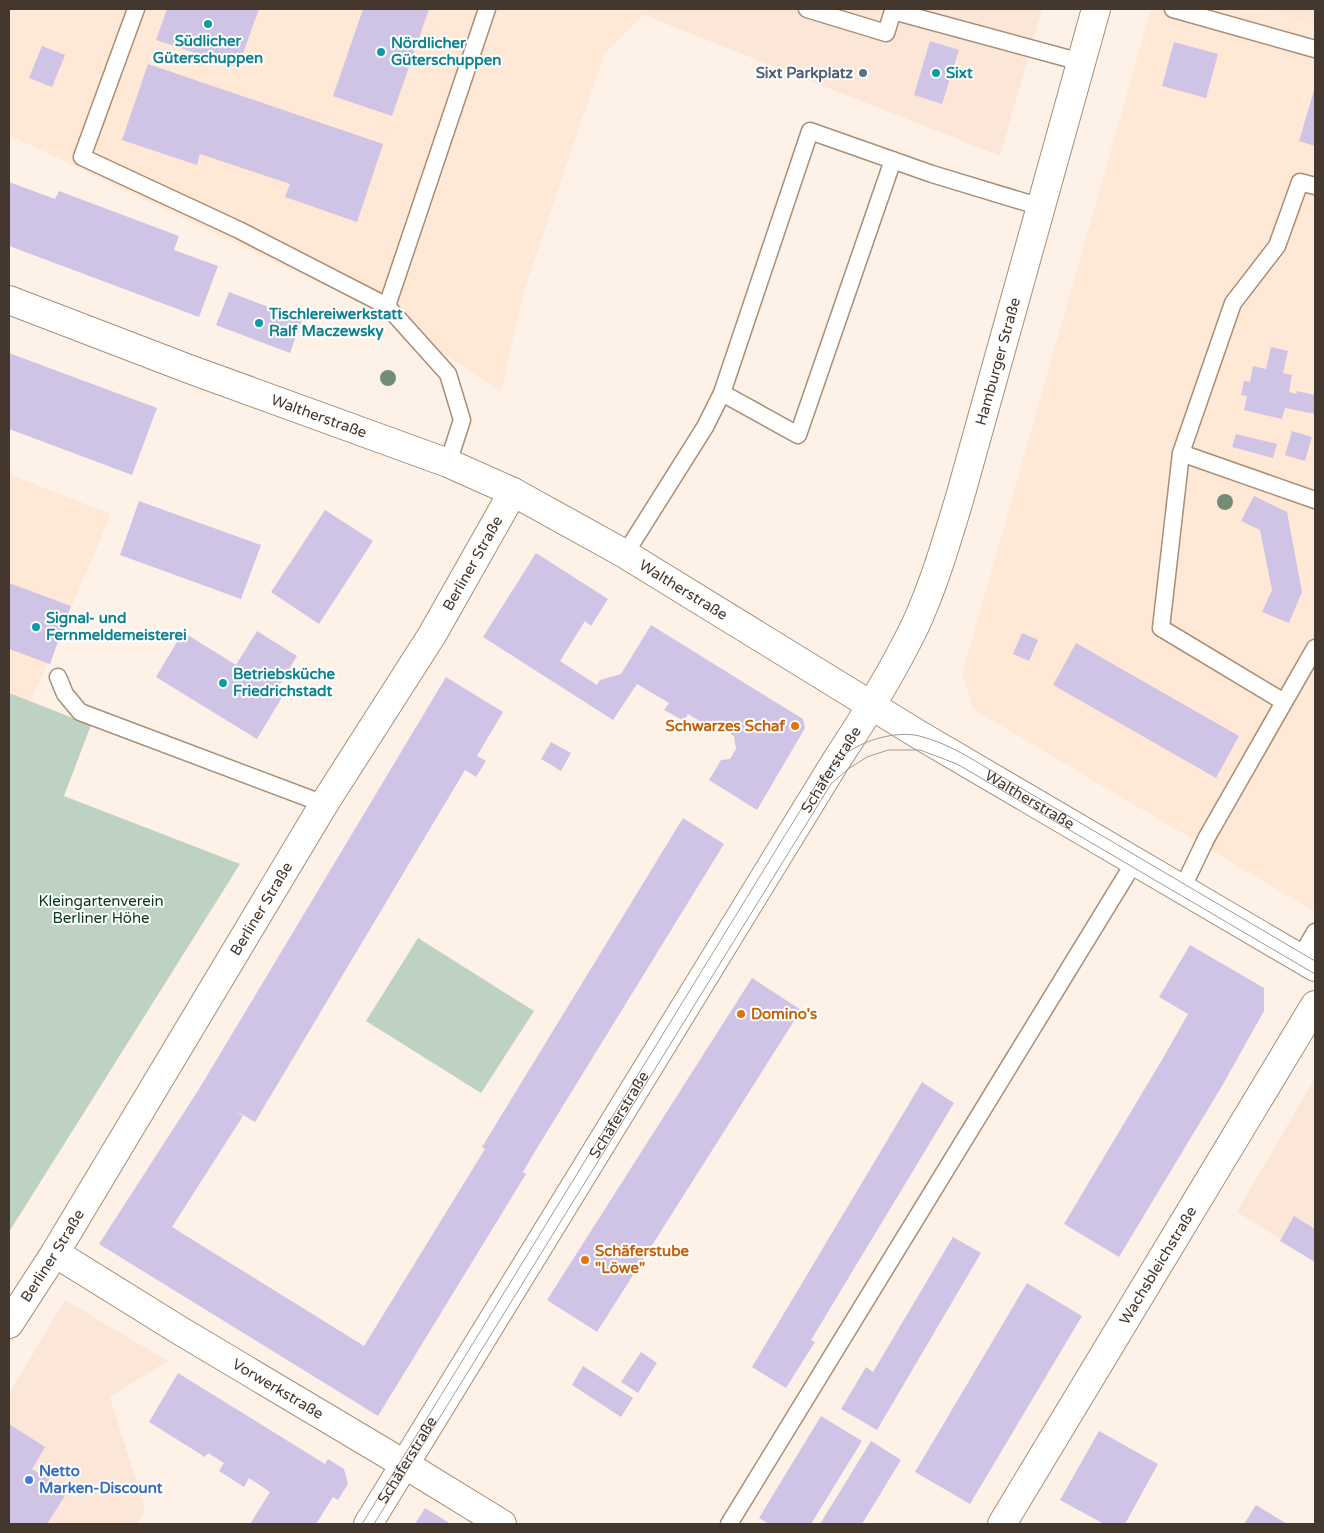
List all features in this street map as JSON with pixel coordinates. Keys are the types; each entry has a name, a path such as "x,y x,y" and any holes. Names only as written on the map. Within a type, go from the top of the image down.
{"street":[{"name":"Hamburger Straße","path":"872,705 915,627 936,576 960,497 1096,9"},
{"name":"Waltherstraße","path":"9,300 189,369 448,464 513,492 625,554 921,736 1308,962"},
{"name":"Berliner Straße","path":"9,1324 55,1254 324,804 432,635 513,492"},
{"name":"Schäferstraße","path":"368,1524 872,705"},
{"name":"Wachsbleichstraße","path":"1002,1524 1315,1005"},
{"name":"Vorwerkstraße","path":"55,1254 502,1524"}],"lane":[{"path":"136,9 82,156 239,230 387,306 448,374 462,420 448,464"},
{"path":"387,306 488,9"},
{"path":"806,9 886,33 894,10 1081,62"},
{"path":"1173,9 1315,49"},
{"path":"625,554 705,427 722,393 810,131 893,160 1041,206"},
{"path":"722,393 798,435 893,160"},
{"path":"1284,702 1161,628 1181,453 1233,303 1277,246 1300,182 1315,186"},
{"path":"1181,453 1315,500"},
{"path":"1182,889 1206,837 1315,648"},
{"path":"58,677 65,694 80,712 324,804"},
{"path":"729,1524 1135,861"},
{"path":"1308,962 1315,932"}],"shaded area":[{"path":"9,9 647,9 644,15 604,55 524,291 501,392 380,312 9,135"},
{"name":"Sixt Parkplatz","path":"647,9 1042,9 1000,156 644,15"},
{"path":"1151,9 1258,9 1315,24 1315,912 973,709 962,674"},
{"path":"1258,9 1315,9 1315,24"},
{"path":"9,474 111,514 31,702 9,693"},
{"path":"1315,1078 1315,1261 1237,1212"},
{"path":"65,1300 168,1361 110,1397 145,1509 137,1524 9,1524 9,1394"}],"green space":[{"name":"Kleingartenverein Berliner Höhe","path":"9,693 91,725 64,796 240,864 9,1232"},
{"path":"418,938 534,1011 481,1093 366,1021"}],"building":[{"name":"Südlicher Güterschuppen","path":"167,9 259,9 238,67 156,40"},
{"name":"Nördlicher Güterschuppen","path":"363,9 429,9 392,116 333,96"},
{"name":"Sixt","path":"930,41 959,50 942,104 914,95"},
{"path":"1174,42 1218,54 1206,98 1162,86"},
{"path":"42,46 65,55 52,87 29,78"},
{"path":"148,64 383,144 357,222 285,197 290,184 200,154 197,165 122,140"},
{"path":"1315,87 1315,146 1299,141"},
{"path":"9,182 55,199 59,191 179,236 174,250 218,266 199,317 9,246"},
{"name":"Tischlereiwerkstatt Ralf Maczewsky","path":"229,292 302,320 290,353 216,325"},
{"path":"1271,347 1288,351 1283,373 1292,375 1289,392 1296,394 1297,391 1315,395 1315,414 1285,408 1282,419 1244,410 1247,396 1241,395 1244,381 1250,382 1253,366 1266,369"},
{"path":"9,353 157,408 132,475 9,429"},
{"path":"1292,431 1312,437 1305,461 1285,455"},
{"path":"1236,434 1277,444 1273,458 1232,447"},
{"path":"1254,496 1287,512 1302,592 1289,623 1262,612 1272,590 1260,530 1241,521"},
{"path":"139,501 261,545 241,599 120,555"},
{"path":"325,510 373,541 319,624 271,592"},
{"path":"536,553 608,599 591,626 585,621 560,661 597,685 600,680 621,674 651,625 803,719 805,728 757,810 709,780 721,760 730,759 736,749 734,736 711,721 708,726 688,714 684,721 664,710 669,703 637,684 613,720 483,637"},
{"name":"Signal- und Fernmeldemeisterei","path":"9,583 71,606 50,664 9,649"},
{"name":"Betriebsküche Friedrichstadt","path":"257,631 297,656 277,689 284,694 257,739 156,677 183,632 236,665"},
{"path":"1022,633 1038,640 1029,661 1013,654"},
{"path":"1076,643 1239,736 1216,778 1053,685"},
{"path":"446,677 503,712 477,756 486,761 476,777 465,770 255,1122 236,1111 243,1116 172,1227 364,1346 485,1149 482,1147 683,818 724,844 534,1153 523,1172 526,1174 378,1416 99,1244 199,1089"},
{"path":"551,742 571,753 561,771 541,759"},
{"path":"1190,945 1264,988 1264,1011 1222,1086 1119,1257 1064,1224 1188,1014 1159,997"},
{"path":"752,978 801,1010 597,1332 547,1300"},
{"path":"922,1082 954,1103 811,1340 815,1342 786,1388 752,1367"},
{"path":"1294,1216 1315,1229 1315,1262 1280,1241"},
{"path":"953,1237 981,1253 877,1430 841,1409 866,1367 873,1372"},
{"path":"1027,1283 1082,1316 970,1504 915,1472"},
{"path":"641,1352 657,1363 638,1393 621,1382"},
{"path":"583,1366 633,1398 621,1417 572,1385"},
{"path":"178,1373 325,1464 328,1459 344,1469 348,1484 338,1500 333,1497 316,1524 250,1524 270,1492 249,1478 244,1487 219,1471 224,1463 208,1453 205,1457 149,1422"},
{"path":"821,1416 862,1441 811,1524 769,1524 759,1518"},
{"name":"Netto Marken-Discount","path":"9,1424 45,1447 32,1469 68,1491 47,1524 9,1524"},
{"path":"1099,1431 1158,1464 1125,1524 1104,1524 1060,1500"},
{"path":"871,1441 901,1460 862,1524 820,1524"},
{"path":"1256,1505 1287,1524 1244,1524"},
{"path":"425,1508 451,1524 415,1524"}],"tram line":[{"path":"362,1524 819,780 848,752 869,741 887,736 906,734 945,745 1315,961"},
{"path":"374,1524 831,784 848,769 867,757 888,750 920,750 957,764 1315,974"}],"place":[{"name":"Südlicher Güterschuppen","path":"208,24"},
{"name":"Nördlicher Güterschuppen","path":"381,52"},
{"name":"Sixt Parkplatz","path":"863,73"},
{"name":"Sixt","path":"936,73"},
{"name":"Tischlereiwerkstatt Ralf Maczewsky","path":"259,323"},
{"name":"Signal- und Fernmeldemeisterei","path":"36,627"},
{"name":"Betriebsküche Friedrichstadt","path":"223,683"},
{"name":"Schwarzes Schaf","path":"795,726"},
{"name":"Domino's","path":"741,1014"},
{"name":"Schäferstube \"Löwe\"","path":"585,1260"},
{"name":"Netto Marken-Discount","path":"29,1480"}]}
